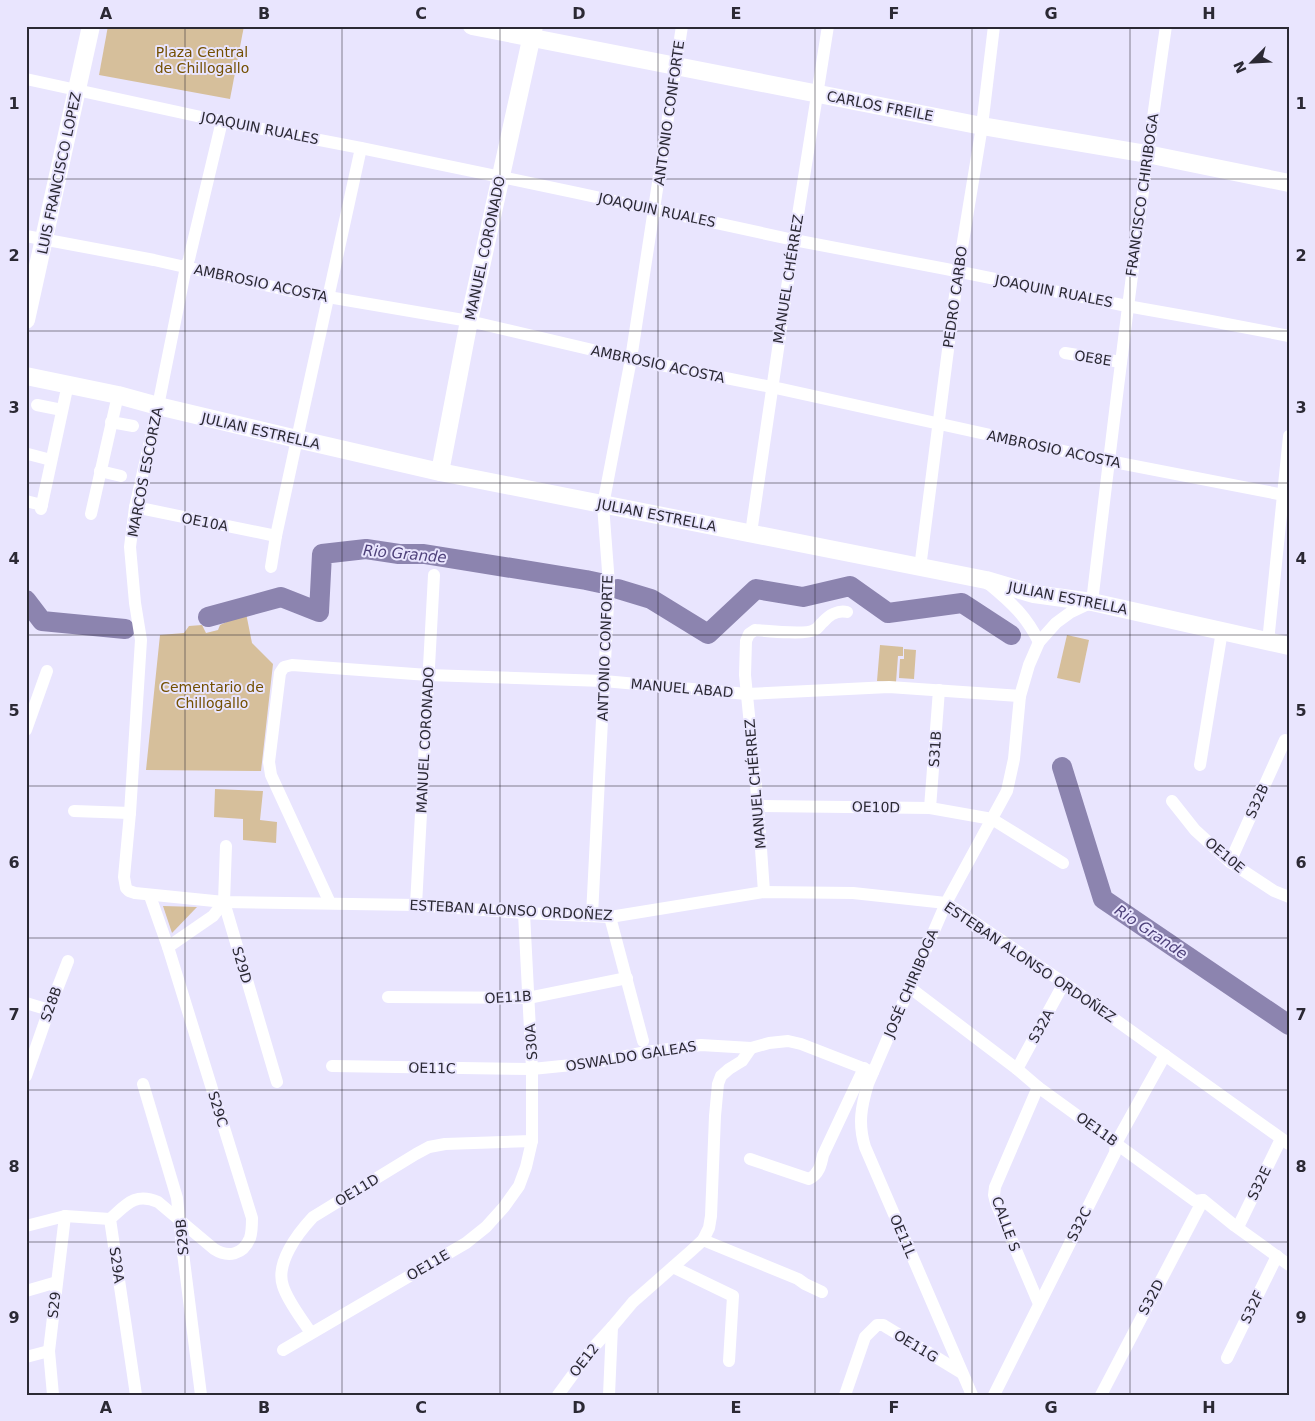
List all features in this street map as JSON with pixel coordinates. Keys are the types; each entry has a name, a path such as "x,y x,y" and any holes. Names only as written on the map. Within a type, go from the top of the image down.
{"street":[{"name":"LUIS FRANCISCO LOPEZ","path":"26,320 91,26"},
{"name":"CARLOS FREILE","path":"472,26 532,32 676,67 982,126 1147,154 1289,183"},
{"name":"ANTONIO CONFORTE","path":"592,916 609,584 603,505 631,359 682,26"},
{"name":"MANUEL CHÉRREZ","path":"751,533 828,26"},
{"name":"PEDRO CARBO","path":"920,568 958,272 982,126 994,26"},
{"name":"FRANCISCO CHIRIBOGA","path":"1092,602 1147,154 1166,26"},
{"name":"MANUEL CORONADO","path":"440,472 469,321 532,32"},
{"name":"JOAQUIN RUALES","path":"26,79 655,209 794,240 1289,336"},
{"name":"MARCOS ESCORZA","path":"126,888 124,877 141,640 130,548 135,507 158,406 186,267 222,121"},
{"path":"271,567 276,536 361,148"},
{"name":"AMBROSIO ACOSTA","path":"26,236 186,267 287,290 469,321 631,359 1109,461 1286,496"},
{"name":"OE8E","path":"1065,353 1121,362"},
{"name":"JULIAN ESTRELLA","path":"26,376 68,384 297,440 440,472 986,580 1034,594 1092,602 1289,646"},
{"path":"26,501 41,507 68,384"},
{"path":"91,514 118,396"},
{"path":"38,405 62,410"},
{"path":"111,422 133,426"},
{"path":"1268,642 1286,496 1289,436"},
{"path":"28,454 51,460"},
{"path":"100,470 121,476"},
{"name":"OE10A","path":"135,507 276,536"},
{"name":"MANUEL CORONADO","path":"416,905 434,575"},
{"path":"986,580 1020,612 1038,642"},
{"name":"JOSÉ CHIRIBOGA","path":"868,1070 909,987 946,903 1007,791 1014,759 1020,696 1028,665 1038,642 1056,623 1071,612 1092,602"},
{"name":"MANUEL CHÉRREZ","path":"764,892 758,806 745,675 746,640 749,634 755,630 809,632 815,630 830,616 838,612 847,612"},
{"path":"1200,765 1222,631"},
{"name":"MANUEL ABAD","path":"330,903 271,775 269,762 280,673 284,667 292,665 428,675 604,681 747,694 889,686 1020,696"},
{"path":"27,726 47,671"},
{"name":"S31B","path":"930,808 939,690"},
{"name":"S32B","path":"1230,862 1285,740"},
{"name":"OE10E","path":"1172,801 1195,830 1230,862 1274,891 1289,897"},
{"name":"OE10D","path":"758,806 930,808 992,819"},
{"path":"74,811 130,813"},
{"path":"992,819 1063,863"},
{"name":"S29D","path":"226,846 224,902 277,1082"},
{"name":"ESTEBAN ALONSO ORDOÑEZ","path":"126,888 129,891 150,896 224,902 416,905 610,917 764,892 853,893 946,903 1064,983 1285,1142"},
{"name":"S29C","path":"150,896 168,947 252,1218 250,1240 244,1248 236,1253 221,1253 180,1220"},
{"path":"168,947 213,916 224,902"},
{"name":"S30A","path":"524,913 532,1069 532,1141"},
{"path":"610,917 643,1041"},
{"name":"S28B","path":"26,1076 68,961"},
{"name":"OE11B","path":"388,997 528,998 627,978"},
{"name":"S32A","path":"1017,1069 1064,983"},
{"name":"OE11B","path":"909,987 1038,1087 1195,1201 1203,1200 1289,1264"},
{"path":"26,1003 49,1010"},
{"name":"OSWALDO GALEAS","path":"532,1069 592,1063 646,1052 701,1044 751,1048 769,1043 788,1041 801,1044 868,1070"},
{"path":"609,1395 612,1327 633,1302 703,1240 709,1228 718,1084 721,1076 742,1061 751,1048"},
{"name":"S32C","path":"994,1395 1115,1153 1116,1143 1165,1055"},
{"name":"OE11C","path":"332,1066 532,1069"},
{"path":"750,1159 809,1179 814,1176 820,1168 824,1155 868,1070"},
{"name":"OE11L","path":"868,1070 868,1084 863,1101 861,1133 865,1147 972,1395"},
{"name":"S29B","path":"143,1084 178,1198 201,1395"},
{"name":"CALLE S","path":"1038,1087 995,1187 994,1195 1039,1304"},
{"name":"OE11D","path":"312,1333 285,1293 281,1276 291,1245 313,1217 429,1147 445,1144 532,1141"},
{"name":"OE11E","path":"283,1350 466,1243 486,1227 504,1207 518,1186 526,1167 532,1141"},
{"name":"S32E","path":"1238,1227 1285,1142"},
{"path":"26,1226 65,1216 110,1219 124,1205 141,1197 158,1202 180,1220"},
{"name":"S32D","path":"1101,1395 1203,1200"},
{"name":"S29","path":"53,1395 50,1351 65,1216"},
{"name":"S29A","path":"110,1219 136,1395"},
{"path":"703,1240 798,1279 822,1292"},
{"name":"S32F","path":"1227,1358 1277,1256"},
{"path":"673,1267 733,1296 729,1361"},
{"path":"26,1291 57,1282"},
{"name":"OE11G","path":"845,1395 865,1337 876,1325 882,1325 962,1373"},
{"name":"OE12","path":"558,1395 591,1350 612,1327"},
{"path":"26,1357 50,1351"}],"green space":[{"name":"Plaza Central de Chillogallo","path":"108,26 244,26 230,99 99,75"},
{"name":"Cementario de Chillogallo","path":"246,613 252,643 273,664 261,771 146,770 160,635 184,633 189,626 202,625 206,633 218,630 220,625"},
{"path":"1067,635 1089,640 1080,683 1057,678"},
{"path":"880,645 903,647 903,656 898,656 896,682 877,681"},
{"path":"904,649 916,650 914,679 899,678 900,659 904,659"},
{"path":"215,789 263,791 260,820 277,822 276,843 243,840 243,819 214,817"},
{"path":"163,906 197,907 172,933"}],"waterway":[{"name":"Rio Grande","path":"208,617 281,597 319,612 322,554 366,549 399,554 424,554 600,583"},
{"name":"Rio Grande","path":"618,589 651,599 708,634 756,589 803,597 850,586 888,613 962,603 1011,635"},
{"name":"Rio Grande","path":"26,600 42,621 125,629"},
{"name":"Rio Grande","path":"1062,767 1103,899 1289,1025"}]}
